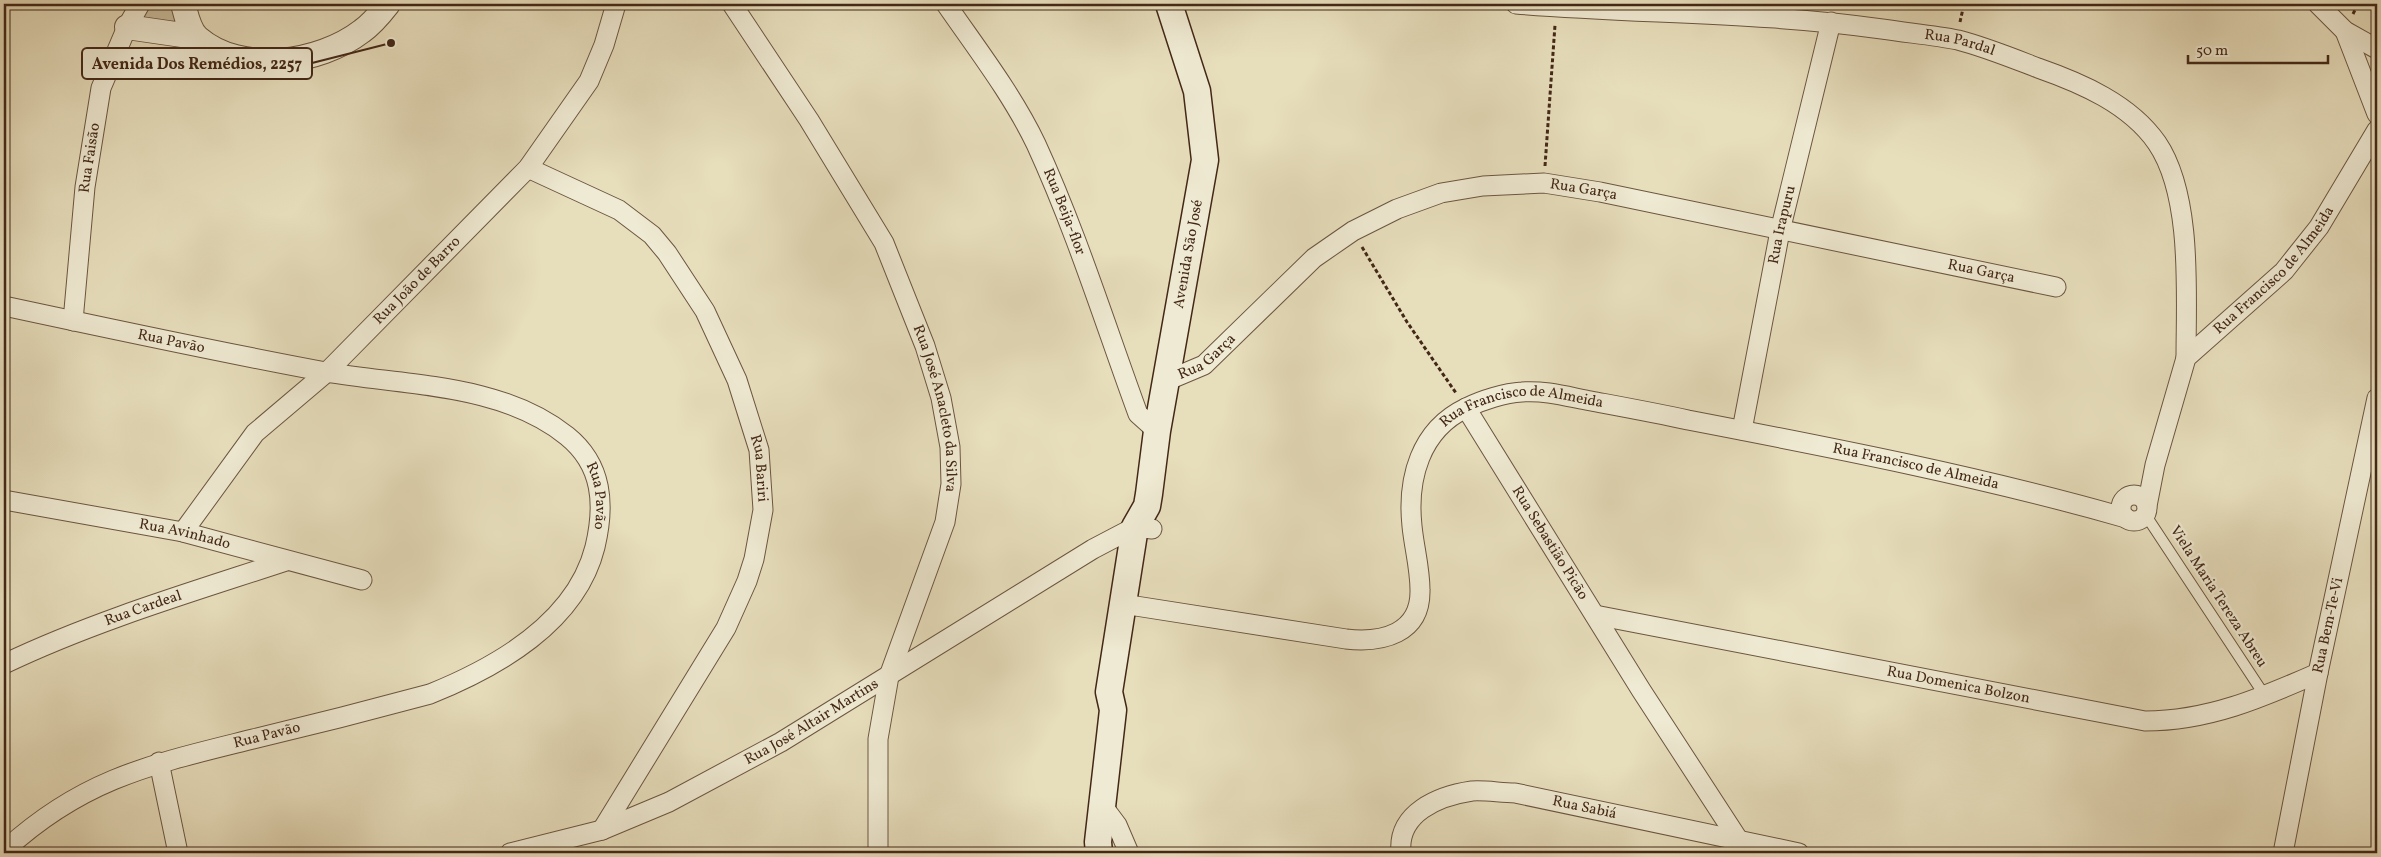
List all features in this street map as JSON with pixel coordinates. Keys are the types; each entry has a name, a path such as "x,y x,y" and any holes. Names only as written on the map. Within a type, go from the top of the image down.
{"main road":[{"name":"Avenida São José","path":"1099,853 1102,805 1113,710 1126,695 1132,605 1157,432 1205,160 1198,91 1169,4"}],"street":[{"name":"Rua Faisão","path":"73,321 92,132 101,88 127,27 140,4"},
{"path":"183,4 186,17 196,37"},
{"path":"127,27 196,37 215,49 239,59 262,62 296,59 346,41 362,31 388,4"},
{"name":"Rua João de Barro","path":"183,532 255,434 327,372 528,168 589,81 604,45 616,4"},
{"name":"Rua José Anacleto da Silva","path":"732,4 809,120 884,243 925,346 941,398 950,447 951,475 945,522 889,676 878,738 878,853"},
{"name":"Rua Beija-flor","path":"946,4 998,79 1035,143 1069,222 1138,414 1157,432"},
{"name":"Rua Pardal","path":"1516,4 1557,7 1607,7 1831,22 1956,40 2075,81 2127,111 2158,143 2171,168 2177,187 2186,273 2186,358"},
{"path":"2318,4 2345,30 2377,49"},
{"name":"Rua Irapuru","path":"1742,430 1780,230 1831,22"},
{"path":"2345,30 2377,114"},
{"name":"Rua Francisco de Almeida","path":"2186,358 2284,271 2319,227 2377,130"},
{"name":"Rua Bariri","path":"528,168 619,210 637,222 662,247 705,310 737,380 759,450 763,510 754,559 747,581 726,628 602,830"},
{"name":"Rua Garça","path":"1166,380 1204,365 1314,258 1353,231 1397,210 1441,193 1483,186 1544,183 1600,192 2056,287"},
{"name":"Rua Pavão","path":"4,306 327,372 494,399 524,411 568,437 583,452 593,466 600,487 600,518 592,558 579,587 568,602 532,639 494,665 466,680 430,694 159,762 112,779 69,800 22,834 4,851"},
{"path":"2155,465 2127,506 2135,521 2146,510 2155,465 2186,358"},
{"name":"Rua Francisco de Almeida","path":"1132,605 1368,642 1387,638 1399,632 1409,623 1416,609 1420,591 1412,523 1412,484 1417,463 1425,445 1435,431 1466,408 1504,396 1533,393 1561,395 1742,430 2013,488 2094,509 2127,506"},
{"name":"Rua Bem-Te-Vi","path":"2283,853 2318,673 2377,398"},
{"name":"Rua Sebastião Picão","path":"1466,408 1641,690 1743,847"},
{"name":"Rua Avinhado","path":"4,500 183,532 362,580"},
{"name":"Rua José Altair Martins","path":"510,853 602,830 669,802 706,783 781,742 1093,549 1145,521"},
{"path":"1093,549 1139,555"},
{"name":"Rua Cardeal","path":"4,664 42,646 82,631 286,561"},
{"name":"Rua Domenica Bolzon","path":"1595,615 2145,721 2198,717 2265,696 2318,673"},
{"path":"159,762 178,853"},
{"name":"Rua Sabiá","path":"1401,853 1401,835 1404,827 1413,815 1456,794 1474,791 1515,793 1743,847 1799,853"},
{"path":"1102,805 1117,825 1129,853"}],"lane":[{"name":"Viela Maria Tereza Abreu","path":"2146,510 2265,696"}],"path":[{"path":"1544,183 1557,7"},
{"path":"1353,231 1407,322 1466,408"}],"shaded area":[{"path":"148,4 172,4 181,32 138,23"}],"place":[{"name":"Avenida Dos Remédios, 2257","path":"391,43"}]}
